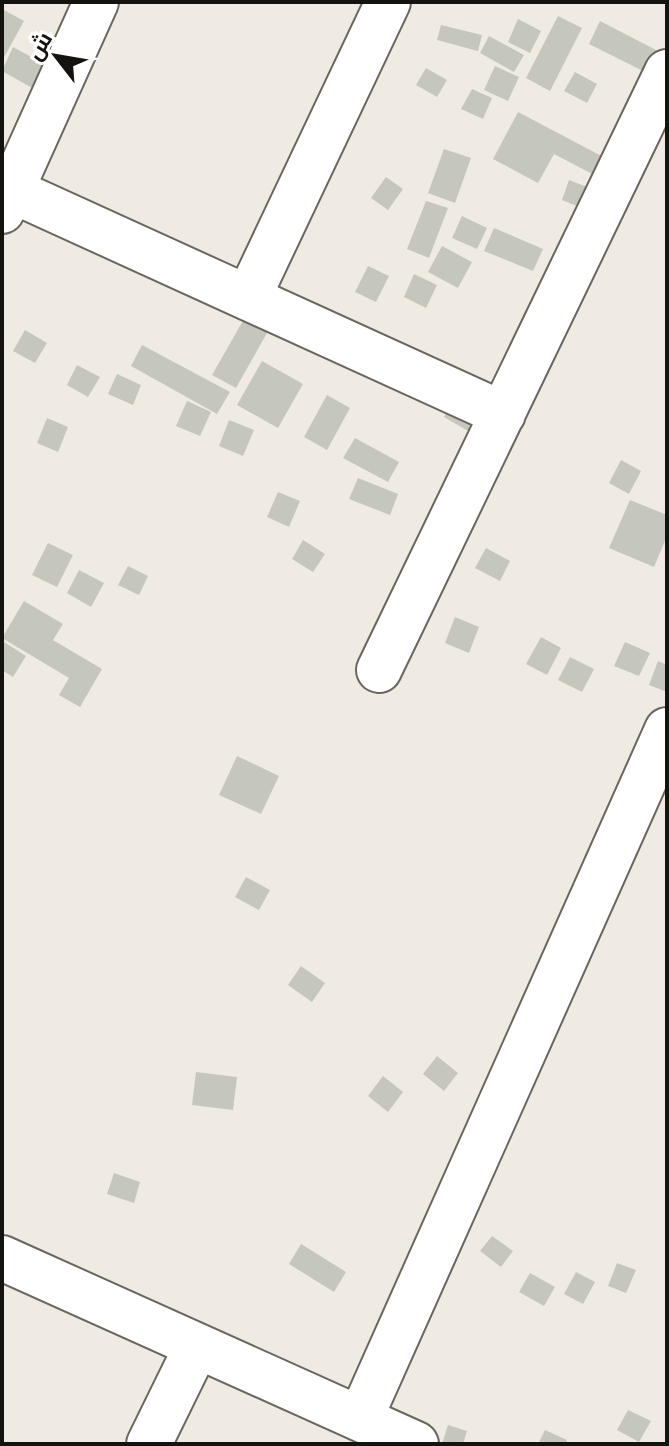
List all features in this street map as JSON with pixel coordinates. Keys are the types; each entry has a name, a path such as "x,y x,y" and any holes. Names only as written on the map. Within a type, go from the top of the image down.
{"street":[{"path":"96,2 7,201 248,298 503,414"},
{"path":"248,298 388,2"},
{"path":"379,670 667,72"},
{"path":"360,1419 667,730"},
{"path":"2,1258 416,1444"},
{"path":"149,1444 197,1346"}],"building":[{"path":"2,9 24,21 2,61"},
{"path":"558,16 582,28 550,91 526,78"},
{"path":"518,19 541,31 530,53 508,42"},
{"path":"600,21 662,53 651,75 589,44"},
{"path":"441,25 482,35 478,51 437,40"},
{"path":"489,36 524,55 514,72 480,53"},
{"path":"13,47 70,78 57,102 2,71"},
{"path":"495,66 519,77 508,101 484,90"},
{"path":"426,68 447,80 437,97 416,85"},
{"path":"575,72 597,84 587,103 564,91"},
{"path":"472,89 492,98 483,119 461,109"},
{"path":"518,112 611,161 602,179 554,154 538,183 493,159"},
{"path":"444,149 471,158 455,203 428,193"},
{"path":"386,177 403,189 388,210 371,198"},
{"path":"569,180 595,190 587,210 562,200"},
{"path":"426,201 448,208 429,258 407,249"},
{"path":"462,216 487,228 477,249 452,238"},
{"path":"494,228 543,249 533,271 484,251"},
{"path":"442,246 472,262 458,288 428,272"},
{"path":"368,266 389,276 376,302 355,292"},
{"path":"414,274 437,285 426,308 404,297"},
{"path":"252,305 276,317 236,388 212,375"},
{"path":"25,330 47,343 35,363 13,351"},
{"path":"142,345 230,392 217,414 131,366"},
{"path":"262,361 303,384 278,428 237,405"},
{"path":"77,365 100,377 88,397 67,385"},
{"path":"117,374 141,385 133,405 108,394"},
{"path":"327,395 350,408 327,450 304,437"},
{"path":"456,396 487,414 475,435 444,417"},
{"path":"187,401 211,412 200,436 176,426"},
{"path":"47,418 68,427 58,452 37,443"},
{"path":"229,420 254,430 243,456 219,446"},
{"path":"355,438 399,462 388,482 343,458"},
{"path":"621,460 641,471 629,494 609,483"},
{"path":"358,478 398,494 390,515 349,499"},
{"path":"278,492 300,501 289,527 267,517"},
{"path":"630,500 667,515 667,536 654,567 609,548"},
{"path":"303,540 325,554 313,572 292,559"},
{"path":"48,543 73,555 57,587 32,575"},
{"path":"486,548 510,561 500,581 475,568"},
{"path":"128,566 148,576 139,595 118,585"},
{"path":"79,570 104,583 91,607 67,593"},
{"path":"24,601 63,624 53,640 102,669 80,707 59,695 69,678 2,638"},
{"path":"455,617 479,627 469,653 445,643"},
{"path":"541,637 561,648 547,675 526,664"},
{"path":"4,642 26,656 13,677 2,670"},
{"path":"625,642 650,653 639,676 614,666"},
{"path":"570,657 594,669 582,692 558,680"},
{"path":"658,661 667,665 667,692 649,685"},
{"path":"237,756 279,776 261,814 219,795"},
{"path":"246,877 270,890 259,910 235,897"},
{"path":"301,966 325,983 312,1002 288,985"},
{"path":"437,1056 458,1073 444,1091 423,1074"},
{"path":"196,1072 237,1077 233,1110 192,1105"},
{"path":"383,1076 403,1092 388,1112 368,1096"},
{"path":"114,1173 140,1182 134,1203 107,1194"},
{"path":"492,1236 513,1251 501,1267 480,1251"},
{"path":"301,1244 346,1272 334,1292 289,1264"},
{"path":"617,1263 636,1270 626,1293 608,1286"},
{"path":"576,1272 595,1282 583,1304 564,1294"},
{"path":"530,1273 555,1287 544,1306 519,1292"},
{"path":"628,1410 651,1421 639,1442 617,1430"},
{"path":"448,1425 467,1431 463,1444 442,1444"},
{"path":"545,1430 567,1440 566,1444 538,1444"}]}
